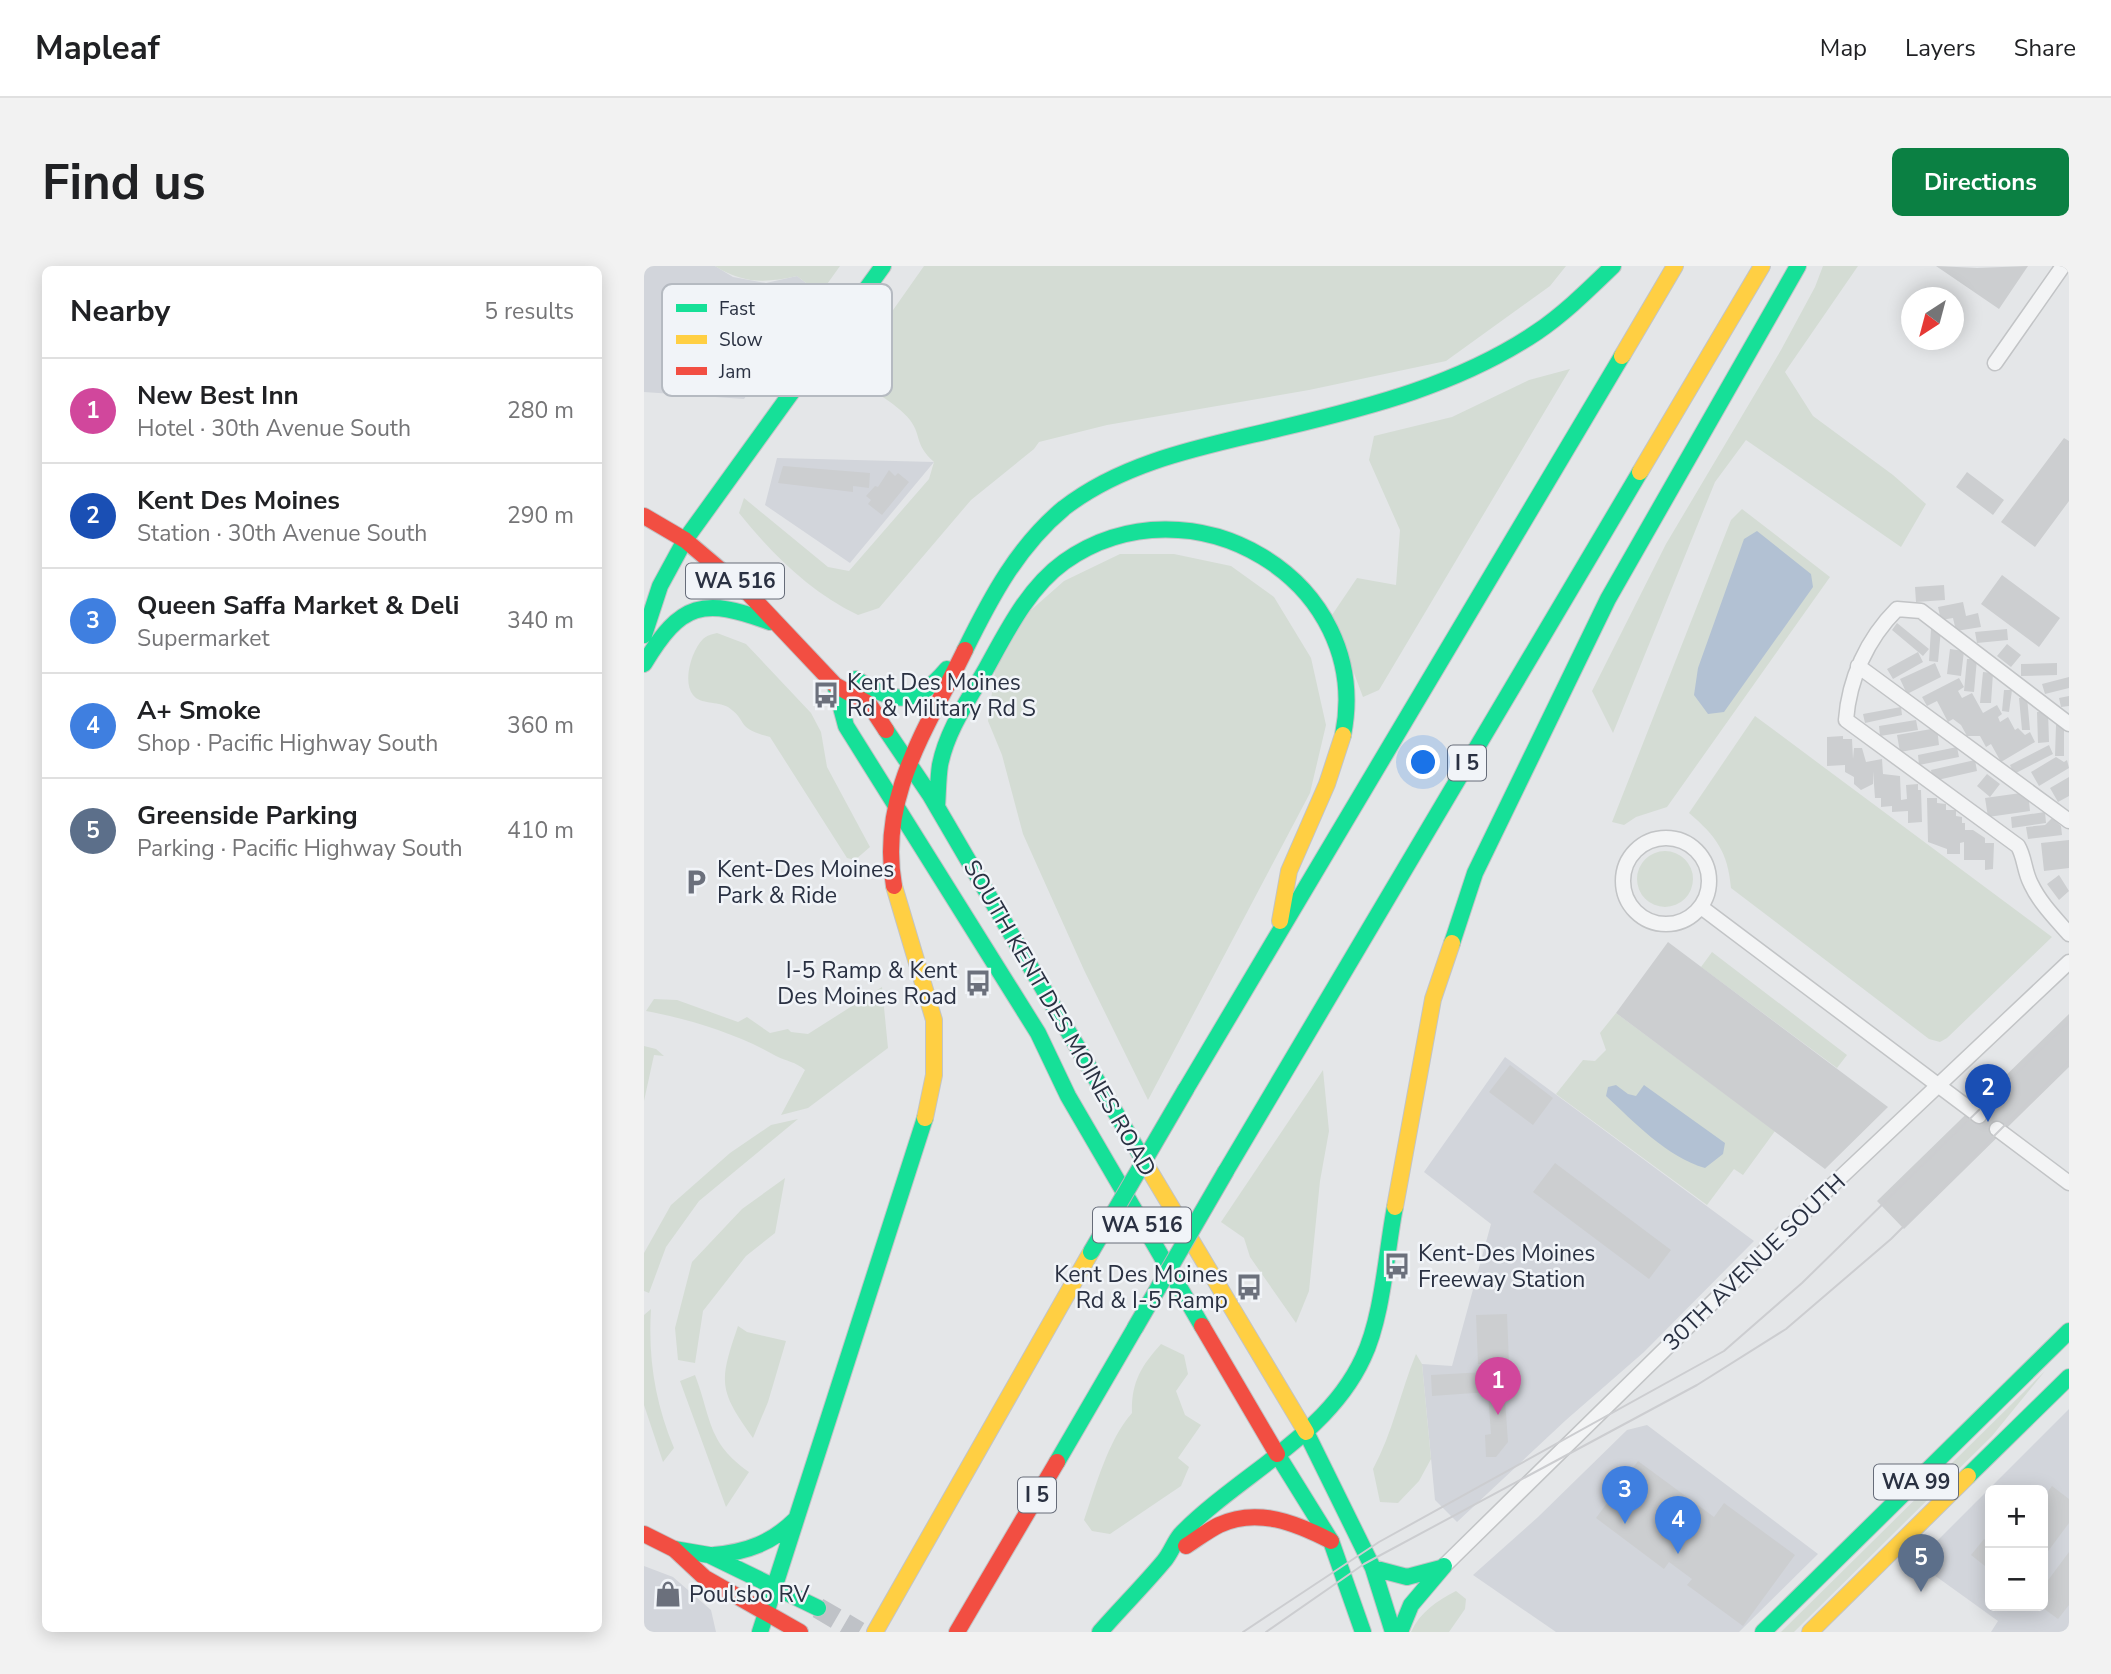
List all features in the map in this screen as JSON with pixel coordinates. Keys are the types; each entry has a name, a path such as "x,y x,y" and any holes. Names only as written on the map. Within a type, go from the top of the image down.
{"main road":[{"path":"870,284 883,266"},
{"path":"760,1632 800,1515 918,1141 936,1068 935,1028 928,990 890,861 889,834 895,801 910,763 1005,575 1026,546 1069,505 1091,491 1143,466 1186,451 1347,413 1437,387 1506,351 1542,327 1576,301 1613,266"},
{"path":"875,1632 1186,1089 1675,266"},
{"name":"I 5","path":"957,1632 1226,1171 1762,266"},
{"path":"1100,1632 1167,1558 1179,1536 1322,1419 1349,1384 1370,1336 1433,999 1475,873 1608,599 1798,266"},
{"path":"644,635 660,586 685,540 789,396"},
{"name":"SOUTH KENT DES MOINES ROAD","path":"644,516 685,540 749,594 835,685 869,704 910,763 1196,1252 1306,1432 1373,1568 1393,1632"},
{"path":"937,807 942,757 957,720 1020,607 1054,571 1078,553 1108,538 1143,529 1169,527 1222,535 1267,557 1306,592 1336,644 1347,698 1340,749 1289,867 1277,937"},
{"path":"644,664 660,637 676,618 702,606 730,606 780,627"},
{"path":"809,657 838,667 889,698 907,700 927,693 970,640"},
{"name":"SOUTH KENT DES MOINES ROAD","path":"835,685 846,726 1038,1033 1080,1116 1277,1454 1331,1541 1363,1632"},
{"name":"WA 99","path":"1763,1632 2069,1331"},
{"name":"WA 99","path":"1810,1632 2069,1377"},
{"path":"709,1555 750,1550 774,1540 800,1515"},
{"path":"1167,1558 1225,1523 1243,1518 1268,1517 1297,1523 1331,1541"},
{"path":"644,1534 674,1549 705,1578 800,1632"},
{"path":"674,1549 709,1555 776,1585 818,1608"},
{"path":"1373,1568 1402,1578 1424,1577 1444,1566"},
{"path":"1400,1632 1411,1605 1444,1566"}],"street":[{"path":"1995,363 2063,266"},
{"path":"2069,724 1921,611 1897,610 1885,621 1858,666 1848,691 1846,720 2018,846 2025,858 2029,881 2069,934"},
{"path":"1858,666 2069,821"},
{"path":"1658,838 1685,842 1697,850 1709,873 1710,887 1701,907 1686,920 1671,924 1642,918 1631,907 1623,887 1626,864 1634,852 1646,842 1658,838"},
{"path":"1701,907 1979,1115"},
{"name":"30TH AVENUE SOUTH","path":"1444,1566 1824,1193 2069,962"},
{"path":"1997,1129 2069,1183"}],"shaded area":[{"path":"644,266 715,266 733,277 766,283 797,276 807,284 662,284 662,393 644,392"},
{"path":"715,266 840,266 827,284 807,284 797,276 775,280 745,279"},
{"path":"924,266 1566,266 1550,286 1446,361 1309,390 1107,425 1039,442 971,500 879,608 858,615 840,606 793,571 739,513 744,498 828,567 849,571 929,479 934,462 921,445 910,420 881,396 892,396 892,312"},
{"path":"1823,266 1858,266 1785,372 1813,416 1893,475 1926,504 1901,547 1746,440 1715,482 1613,733 1592,691 1666,544 1781,350 1815,287"},
{"path":"1570,369 1379,690 1363,697 1332,615 1357,578 1396,585 1400,530 1369,460 1374,436 1452,417 1529,380"},
{"path":"701,396 746,396 744,399"},
{"path":"777,458 934,462 850,563 765,505"},
{"path":"1742,509 1830,577 1667,807 1636,817 1624,825 1612,822 1731,520"},
{"path":"1120,554 1174,554 1231,566 1274,597 1311,658 1326,725 1310,793 1148,1100 1084,970 1023,834 1002,755 988,721 996,664 1022,618 1064,581"},
{"path":"717,633 746,644 811,713 821,732 827,767 870,847 855,860 847,858 770,737 746,727 728,707 700,700 693,695 688,682 692,658 703,639"},
{"path":"1755,716 2052,937 1947,1038 1940,1042 1929,1039 1731,888 1727,864 1719,846 1707,829 1689,813"},
{"path":"1665,851 1676,853 1685,859 1691,868 1691,890 1685,899 1676,905 1665,907 1654,905 1645,899 1639,890 1637,879 1639,868 1645,859 1654,853"},
{"path":"1712,952 1847,1055 1837,1068 1701,967"},
{"path":"882,987 888,1048 808,1108 781,1115 805,1070 802,1067 730,1034 646,1011 654,999 677,1000 738,1022 747,1017 770,1033 788,1029 791,1032 808,1034"},
{"path":"1616,1013 1775,1131 1743,1175 1734,1169 1707,1205 1556,1094 1583,1060 1595,1061 1606,1050 1600,1033"},
{"path":"644,1046 656,1049 664,1056 654,1055 644,1101"},
{"path":"1505,1057 1754,1241 1644,1352 1566,1420 1457,1522 1435,1500 1422,1364 1452,1366 1491,1224 1424,1172"},
{"path":"1323,1070 1329,1131 1320,1181 1309,1291 1296,1323 1250,1257 1244,1238 1221,1222"},
{"path":"798,1119 699,1201 666,1247 649,1293 644,1291 644,1253 671,1205 730,1153 771,1125"},
{"path":"785,1178 775,1233 746,1256 703,1311 695,1363 678,1360 675,1328 692,1262 742,1209"},
{"path":"651,1309 654,1380 674,1448 663,1462 644,1405 644,1315"},
{"path":"738,1326 747,1332 786,1341 768,1402 753,1438 733,1408 725,1385 727,1360"},
{"path":"1161,1344 1184,1355 1188,1374 1176,1391 1185,1415 1201,1425 1178,1458 1189,1467 1181,1486 1110,1534 1092,1531 1084,1520 1098,1478 1116,1436 1132,1413 1135,1384 1148,1360"},
{"path":"1416,1354 1422,1364 1431,1459 1419,1481 1398,1503 1380,1502 1373,1469 1386,1441"},
{"path":"2045,1371 1992,1436 1794,1632 1781,1632"},
{"path":"695,1375 718,1440 725,1451 749,1472 726,1507 680,1381"},
{"path":"2069,1409 2069,1632 1991,1632 1998,1621 1916,1562 1985,1493 1985,1611 2048,1611 2048,1485 1993,1485"},
{"path":"1647,1425 1818,1554 1739,1632 1556,1632 1473,1575 1538,1517 1627,1430"},
{"name":"Poulsbo RV","path":"644,1566 673,1577 711,1610 716,1632 644,1632"},
{"path":"1456,1591 1466,1599 1465,1609 1449,1632 1411,1632 1430,1608"}],"water":[{"path":"1757,531 1811,574 1813,587 1724,712 1708,714 1694,695 1698,668 1744,539"},
{"path":"1616,1085 1628,1094 1636,1096 1644,1085 1725,1143 1723,1154 1705,1168 1677,1156 1652,1138 1606,1096 1608,1087"}],"building":[{"path":"1936,266 1977,268 2028,266 1999,309"},
{"path":"2064,438 2069,441 2069,501 2035,547 2001,522"},
{"path":"783,466 870,473 869,488 853,486 853,492 778,483"},
{"path":"889,470 909,482 882,515 868,504 871,500 866,496 875,486 878,487"},
{"path":"1967,472 2004,500 1993,515 1956,487"},
{"path":"2002,575 2060,618 2039,647 1981,604"},
{"path":"1944,585 1945,600 1916,602 1915,587"},
{"path":"1963,602 1966,616 1978,613 1981,627 1956,631 1953,618 1941,620 1938,607"},
{"path":"1897,623 1929,649 1923,656 1892,630"},
{"path":"1931,629 1941,629 1938,662 1929,661"},
{"path":"2007,629 2008,640 1977,643 1975,632"},
{"path":"2007,644 2021,655 2011,667 1997,656"},
{"path":"1950,649 1964,651 1961,676 1947,674"},
{"path":"1918,652 1923,662 1893,679 1887,669"},
{"path":"1967,659 1977,659 1974,692 1964,691"},
{"path":"1935,663 1941,677 1907,694 1900,679"},
{"path":"2057,663 2057,675 2021,676 2021,664"},
{"path":"1983,672 1993,673 1991,703 1980,703"},
{"path":"2069,677 2069,688 2045,694 2042,684"},
{"path":"1959,678 1964,687 1958,691 1962,698 1972,693 1983,713 1997,705 2002,714 1998,717 2000,722 2008,717 2015,730 2018,728 2025,735 2030,732 2035,742 2001,762 1991,744 1986,747 1980,736 1967,736 1961,725 1953,719 1948,722 1937,701 1927,706 1922,697"},
{"path":"2004,690 2012,690 2009,712 2002,711"},
{"path":"2069,696 2069,706 2061,707 2059,698"},
{"path":"2027,697 2030,730 2022,730 2019,698"},
{"path":"1901,707 1902,715 1865,723 1863,714"},
{"path":"2048,711 2049,742 2038,743 2037,712"},
{"path":"1916,720 1918,730 1880,736 1879,726"},
{"path":"2056,725 2064,725 2064,756 2055,756"},
{"path":"1937,728 1939,745 1900,752 1897,735"},
{"path":"1843,736 1843,739 1852,739 1853,759 1854,748 1862,748 1866,762 1882,759 1883,774 1900,776 1901,800 1907,799 1906,785 1918,784 1918,790 1921,790 1922,822 1908,823 1908,811 1892,812 1892,806 1881,807 1881,798 1875,798 1873,771 1873,784 1861,790 1854,784 1854,777 1845,772 1845,765 1827,766 1827,737"},
{"path":"2049,745 2053,754 2014,774 2010,765"},
{"path":"1957,747 1959,757 1919,765 1918,755"},
{"path":"2056,757 2064,762 2067,760 2069,768 2039,786 2031,772"},
{"path":"1975,760 1977,771 1933,781 1931,770"},
{"path":"1987,774 2000,784 1990,797 1977,786"},
{"path":"2069,777 2069,796 2058,802 2050,788"},
{"path":"2028,792 2030,811 1988,817 1985,798"},
{"path":"1927,798 1937,798 1937,803 1946,804 1946,810 1956,810 1956,816 1962,817 1962,823 1965,823 1965,830 1973,830 1985,838 1985,843 1994,843 1993,869 1985,870 1985,860 1964,860 1964,842 1960,843 1960,854 1947,854 1947,849 1928,842"},
{"path":"2045,812 2046,823 2012,828 2011,817"},
{"path":"2052,818 2061,826 2062,835 2028,839 2026,827 2045,825"},
{"path":"2069,840 2069,868 2044,871 2041,843"},
{"path":"2059,875 2069,891 2059,900 2047,884"},
{"path":"1668,942 1888,1107 1825,1169 1616,1013"},
{"path":"2069,1014 2069,1067 1904,1229 1877,1201"},
{"path":"1510,1065 1553,1098 1533,1125 1489,1092"},
{"path":"1555,1163 1671,1250 1649,1279 1533,1192"},
{"path":"1507,1314 1509,1363 1478,1364 1476,1315"},
{"path":"1503,1371 1508,1442 1496,1457 1486,1457 1485,1435 1491,1434 1488,1392 1432,1396 1431,1375"},
{"path":"1638,1461 1714,1517 1724,1503 1795,1555 1743,1626 1687,1585 1692,1579 1669,1562 1664,1569 1596,1518"},
{"path":"2052,1486 2069,1499 2069,1523 2048,1551 2048,1548 2048,1491"},
{"path":"1984,1539 1985,1540 1985,1566 1971,1555"},
{"path":"2069,1552 2069,1605 2058,1619 2047,1611 2048,1580"}],"tunnel":[{"path":"818,1608 859,1632"}],"tram line":[{"path":"1243,1632 1379,1542 1724,1351 1802,1283 2069,1022"},
{"path":"1266,1632 1364,1564 1697,1385 1786,1329 1891,1239 2069,1061"}],"traffic: fast":[{"path":"870,284 883,266"},
{"path":"965,650 1019,556 1064,508 1088,492 1140,466 1168,457 1381,402 1446,380 1508,350 1537,332 1567,309 1613,266"},
{"path":"1452,943 1475,873 1608,599 1798,266"},
{"path":"1186,1089 1622,356"},
{"path":"644,635 660,586 685,540 789,396"},
{"path":"1226,1171 1640,472"},
{"path":"937,807 940,765 953,727 1019,611 1040,584 1064,562 1113,537 1165,530 1216,536 1262,557 1302,588 1330,630 1345,679 1343,735"},
{"path":"644,664 670,628 682,617 696,610 727,609 770,622"},
{"path":"856,679 883,693 904,698 925,690 947,669"},
{"path":"835,685 846,726 1038,1033 1068,1096 1202,1326"},
{"path":"886,730 930,795 1148,1168"},
{"path":"1091,1252 1186,1089"},
{"path":"760,1632 925,1118"},
{"path":"1135,1328 1226,1171"},
{"path":"1100,1632 1164,1561 1181,1534 1204,1512 1305,1432 1328,1410 1347,1385 1363,1358 1375,1323 1395,1207"},
{"path":"1057,1462 1135,1328"},
{"path":"1763,1632 2069,1331"},
{"path":"1968,1476 2069,1377"},
{"path":"1306,1432 1373,1568 1393,1632"},
{"path":"1277,1454 1331,1541 1363,1632"},
{"path":"714,1555 758,1545 778,1534 796,1519"},
{"path":"674,1549 709,1555 818,1608"},
{"path":"1400,1632 1411,1605 1444,1566"},
{"path":"1373,1568 1407,1577 1441,1568"}],"traffic: slow":[{"path":"1622,356 1675,266"},
{"path":"1640,472 1762,266"},
{"path":"1280,921 1289,871 1327,784 1343,735"},
{"path":"894,886 934,1020 934,1075 925,1118"},
{"path":"1395,1207 1433,999 1452,943"},
{"path":"1148,1168 1306,1432"},
{"path":"875,1632 1091,1252"},
{"path":"1810,1632 1968,1476"}],"traffic: jam":[{"path":"644,516 685,540 749,594 835,685 869,704 886,730"},
{"path":"894,886 891,853 893,822 900,792 922,735 965,650"},
{"path":"1202,1326 1277,1454"},
{"path":"957,1632 1057,1462"},
{"path":"1186,1546 1219,1525 1248,1517 1290,1523 1331,1541"},
{"path":"644,1534 674,1549 705,1578 800,1632"}],"place":[{"name":"Kent Des Moines Rd & Military Rd S","path":"826,695"},
{"name":"Kent-Des Moines Park & Ride","path":"696,882"},
{"name":"I-5 Ramp & Kent Des Moines Road","path":"978,983"},
{"name":"Kent Des Moines","path":"1988,1122"},
{"name":"Kent-Des Moines Freeway Station","path":"1397,1266"},
{"name":"Kent Des Moines Rd & I-5 Ramp","path":"1249,1287"},
{"name":"New Best Inn","path":"1498,1415"},
{"name":"Queen Saffa Market & Deli","path":"1625,1524"},
{"name":"A+ Smoke","path":"1678,1554"},
{"name":"Greenside Parking","path":"1921,1592"},
{"name":"Poulsbo RV","path":"668,1594"}]}
